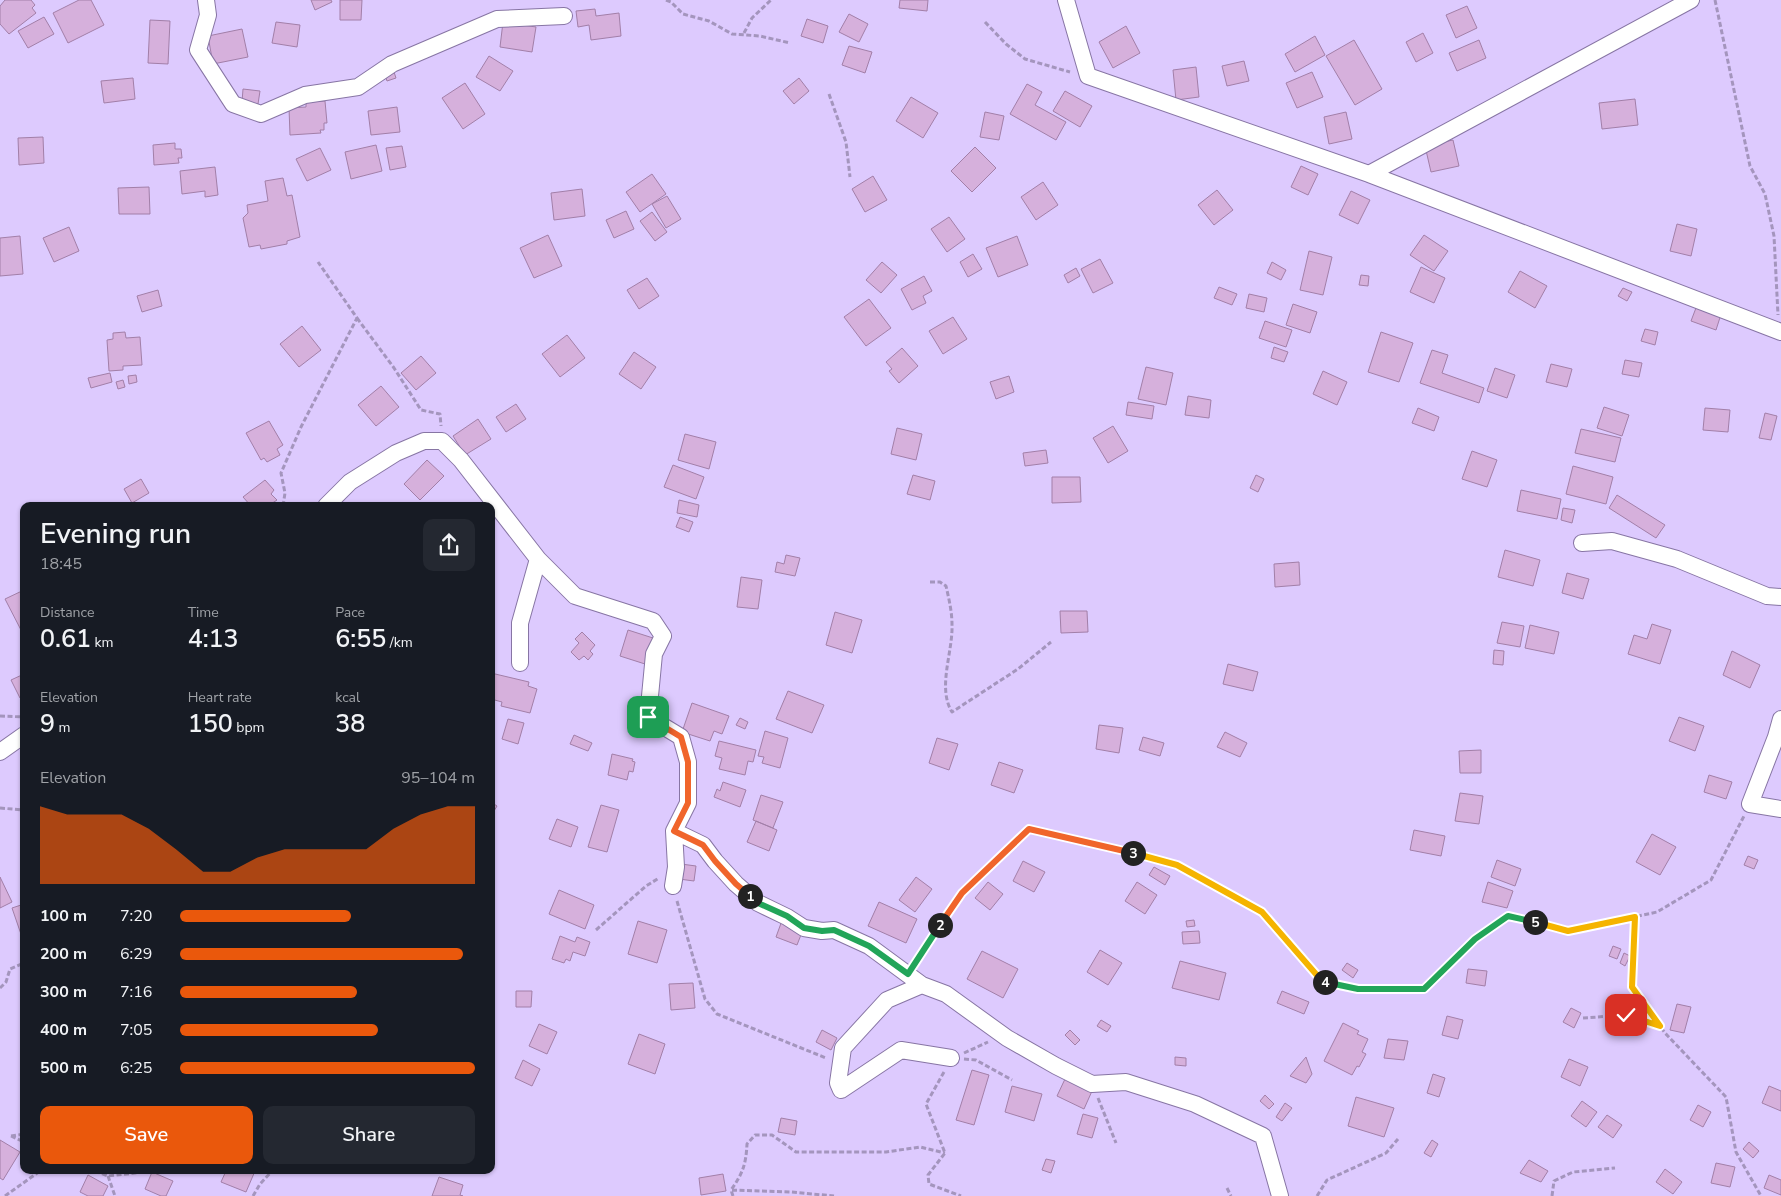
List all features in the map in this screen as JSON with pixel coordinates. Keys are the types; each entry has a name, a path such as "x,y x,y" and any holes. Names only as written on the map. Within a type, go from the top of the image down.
{"street":[{"path":"206,0 208,16 198,50 233,104 261,114 305,95 358,87 392,64 497,19 564,16"},
{"path":"1066,0 1088,76 1369,174 1780,331"},
{"path":"1369,174 1691,0"},
{"path":"330,502 350,482 396,453 424,441 442,441 461,460 493,502"},
{"path":"495,504 538,560 575,596 653,621 663,636 654,654 648,717 681,737 688,762 688,803 674,831 676,867 673,886"},
{"path":"1582,543 1612,541 1677,559 1767,596 1781,597"},
{"path":"520,663 520,623 538,560"},
{"path":"1781,719 1750,804 1781,809"},
{"path":"0,752 20,738"},
{"path":"674,831 703,845 736,884 758,903 787,916 804,928 822,931 834,930 869,946 922,984 946,994 1004,1036 1056,1066 1092,1084 1126,1082 1195,1104 1263,1136 1280,1196"},
{"path":"922,984 887,1000 843,1048 838,1083 841,1090 901,1050 951,1058"}],"path":[{"path":"666,0 671,2 683,14 708,21 732,34 744,34 790,43"},
{"path":"744,34 752,18 771,0"},
{"path":"1715,0 1750,166 1765,194 1774,236 1780,331"},
{"path":"985,22 1006,44 1025,59 1056,69 1088,76"},
{"path":"829,94 846,142 850,178"},
{"path":"318,262 394,368 421,410 440,414 442,441"},
{"path":"284,502 285,493 281,472 301,427 357,318"},
{"path":"930,582 940,582 946,586 949,600 952,625 946,671 947,704 952,712 1018,669 1051,642"},
{"path":"0,716 20,717"},
{"path":"908,974 962,893 1029,829 1092,842 1177,865 1262,912 1322,981 1358,989 1424,989 1475,939 1508,916 1568,931 1658,912 1711,880 1750,804"},
{"path":"0,808 20,810"},
{"path":"596,930 646,886 676,867"},
{"path":"673,886 705,999 717,1014 812,1053 841,1062"},
{"path":"1635,917 1632,987 1660,1026 1726,1097 1736,1152 1761,1196"},
{"path":"0,988 6,982 10,969 20,965"},
{"path":"1583,1018 1626,1015 1660,1026"},
{"path":"945,1152 926,1104 951,1058 1004,1036"},
{"path":"951,1058 976,1060 1012,1080"},
{"path":"1092,1084 1116,1143"},
{"path":"20,1135 11,1136 20,1140"},
{"path":"731,1190 741,1177 746,1161 747,1144 755,1135 772,1135 796,1152 886,1152 920,1147 945,1152"},
{"path":"1317,1196 1327,1180 1386,1154 1398,1139"},
{"path":"945,1152 928,1175 928,1184 962,1196"},
{"path":"1552,1196 1554,1181 1573,1172 1615,1168"},
{"path":"4,1196 36,1174"},
{"path":"103,1174 108,1176 126,1174"},
{"path":"253,1196 269,1174"},
{"path":"108,1176 116,1196"},
{"path":"1227,1188 1231,1196"},
{"path":"731,1190 733,1196"},
{"path":"731,1190 834,1196"}],"building":[{"path":"5,0 31,0 35,5 32,8 36,13 9,34 0,24 0,6"},
{"path":"79,0 91,0 104,25 68,43 53,13"},
{"path":"311,0 331,0 332,2 315,10"},
{"path":"340,0 362,0 361,20 340,20"},
{"path":"900,0 928,0 927,11 899,8"},
{"path":"1467,6 1477,28 1456,38 1446,15"},
{"path":"595,9 596,16 619,13 621,36 591,40 589,25 578,27 576,11"},
{"path":"849,14 868,24 859,42 839,32"},
{"path":"44,17 54,34 28,48 18,31"},
{"path":"807,19 828,26 823,43 801,36"},
{"path":"150,20 170,21 168,64 148,63"},
{"path":"276,22 300,25 297,47 272,43"},
{"path":"503,22 536,27 532,52 500,47"},
{"path":"1126,26 1140,53 1113,68 1099,42"},
{"path":"242,29 248,57 213,64 208,36"},
{"path":"1423,33 1433,53 1416,62 1406,42"},
{"path":"1315,36 1325,55 1295,72 1285,54"},
{"path":"1354,40 1382,89 1355,105 1326,56"},
{"path":"1479,40 1486,58 1457,71 1449,53"},
{"path":"849,46 872,52 865,73 842,65"},
{"path":"489,56 513,71 500,91 476,77"},
{"path":"1244,61 1249,81 1227,86 1222,66"},
{"path":"1196,67 1199,97 1176,100 1173,70"},
{"path":"393,69 396,78 387,81 384,72"},
{"path":"1312,72 1323,97 1297,108 1286,83"},
{"path":"133,78 135,99 104,103 101,81"},
{"path":"799,78 809,91 794,104 783,91"},
{"path":"465,83 485,114 463,129 442,98"},
{"path":"1027,84 1042,92 1035,105 1066,122 1056,140 1010,114"},
{"path":"243,89 260,91 258,104 242,102"},
{"path":"1065,91 1092,106 1080,127 1053,111"},
{"path":"911,97 938,113 923,138 896,121"},
{"path":"1635,99 1638,125 1602,129 1599,103"},
{"path":"325,101 327,123 324,123 324,130 320,130 321,133 290,135 289,108 306,107 306,102"},
{"path":"397,107 400,132 371,135 368,111"},
{"path":"985,112 1004,116 999,140 980,137"},
{"path":"1346,112 1352,139 1329,144 1324,117"},
{"path":"43,137 44,163 19,165 18,138"},
{"path":"1453,140 1459,166 1431,172 1425,146"},
{"path":"175,143 175,149 181,149 182,158 178,158 179,163 154,165 153,145"},
{"path":"376,145 382,171 351,179 345,152"},
{"path":"402,146 406,167 390,170 386,148"},
{"path":"975,147 996,168 972,192 951,171"},
{"path":"320,148 331,170 307,181 296,159"},
{"path":"1301,166 1318,174 1308,195 1291,187"},
{"path":"215,167 218,195 205,197 205,191 182,194 180,171"},
{"path":"652,174 666,194 640,212 626,192"},
{"path":"873,176 887,200 865,212 852,189"},
{"path":"283,178 287,196 292,195 300,237 287,241 287,244 261,249 260,245 249,247 243,218 248,213 247,205 268,201 265,181"},
{"path":"1043,182 1058,205 1036,220 1021,197"},
{"path":"149,187 150,214 119,214 118,188"},
{"path":"582,189 585,216 554,220 551,193"},
{"path":"1217,190 1233,210 1214,225 1198,205"},
{"path":"1351,191 1370,200 1358,224 1339,215"},
{"path":"667,196 681,219 666,228 652,204"},
{"path":"626,211 634,229 614,238 606,220"},
{"path":"652,212 667,232 655,241 640,221"},
{"path":"949,217 965,239 947,252 931,229"},
{"path":"1677,224 1697,229 1691,256 1670,251"},
{"path":"69,227 79,251 54,262 43,238"},
{"path":"548,235 562,266 534,278 520,248"},
{"path":"1424,235 1448,251 1434,271 1410,255"},
{"path":"20,236 23,274 0,276 0,238"},
{"path":"1017,236 1028,265 998,277 986,248"},
{"path":"1309,251 1332,257 1323,295 1300,290"},
{"path":"973,254 982,269 968,277 960,262"},
{"path":"1100,259 1113,283 1093,293 1081,269"},
{"path":"882,262 897,275 881,293 866,280"},
{"path":"1272,262 1286,270 1281,280 1267,273"},
{"path":"1421,267 1445,278 1434,303 1410,292"},
{"path":"1076,268 1080,276 1068,283 1064,275"},
{"path":"1520,271 1547,286 1535,308 1508,292"},
{"path":"1361,275 1369,276 1368,286 1359,285"},
{"path":"924,276 932,291 923,296 926,303 912,310 901,289"},
{"path":"647,278 659,296 639,309 627,290"},
{"path":"1219,287 1237,294 1232,305 1214,298"},
{"path":"1623,288 1632,292 1627,301 1618,296"},
{"path":"158,290 162,306 142,312 137,296"},
{"path":"1249,294 1267,298 1264,312 1246,308"},
{"path":"869,299 891,328 866,346 844,317"},
{"path":"1699,300 1723,308 1716,330 1691,321"},
{"path":"1293,304 1317,312 1310,333 1286,325"},
{"path":"953,317 967,339 943,354 929,331"},
{"path":"1265,321 1292,330 1286,347 1259,338"},
{"path":"302,326 321,350 299,367 280,344"},
{"path":"1645,329 1658,332 1655,345 1641,341"},
{"path":"125,332 126,338 140,337 142,365 123,366 123,370 109,371 107,340 113,339 113,333"},
{"path":"1381,332 1413,343 1399,382 1368,372"},
{"path":"567,335 585,358 560,377 542,354"},
{"path":"1274,347 1288,352 1284,362 1271,358"},
{"path":"902,348 918,366 899,383 889,371 892,369 886,362"},
{"path":"1432,350 1448,355 1442,373 1484,388 1479,403 1420,383"},
{"path":"634,352 656,367 641,389 619,374"},
{"path":"421,356 436,373 416,390 401,373"},
{"path":"1625,360 1642,363 1639,377 1622,374"},
{"path":"1551,364 1572,369 1567,387 1546,382"},
{"path":"1146,367 1173,373 1166,405 1138,399"},
{"path":"1495,368 1515,375 1507,398 1487,391"},
{"path":"1323,371 1347,382 1337,405 1313,394"},
{"path":"110,373 112,382 91,388 88,378"},
{"path":"136,375 137,382 129,384 128,376"},
{"path":"1009,376 1014,392 996,399 990,382"},
{"path":"123,380 125,387 118,389 116,382"},
{"path":"381,386 399,407 376,426 358,405"},
{"path":"1188,396 1211,400 1209,418 1185,415"},
{"path":"1128,402 1154,406 1152,419 1126,415"},
{"path":"516,404 526,419 506,432 496,417"},
{"path":"1604,407 1629,415 1622,436 1597,428"},
{"path":"1418,408 1439,417 1434,431 1412,423"},
{"path":"1705,408 1730,410 1728,432 1703,430"},
{"path":"1765,413 1777,416 1771,440 1759,438"},
{"path":"478,419 491,439 465,455 453,436"},
{"path":"269,421 283,445 277,449 280,455 267,462 264,458 261,460 246,433"},
{"path":"1113,426 1128,451 1108,463 1093,438"},
{"path":"897,428 922,434 916,460 891,454"},
{"path":"1581,429 1621,438 1615,462 1575,453"},
{"path":"685,434 716,442 709,469 678,460"},
{"path":"1046,450 1048,463 1025,466 1023,453"},
{"path":"1472,451 1497,460 1487,487 1462,479"},
{"path":"427,460 444,476 420,500 404,484"},
{"path":"673,465 704,477 696,499 664,487"},
{"path":"1573,466 1613,477 1606,504 1566,494"},
{"path":"913,475 935,481 930,500 907,494"},
{"path":"1256,475 1264,479 1258,492 1250,488"},
{"path":"1052,477 1080,477 1081,502 1052,503"},
{"path":"141,479 149,493 131,502 124,489"},
{"path":"265,480 274,490 271,494 277,500 274,502 247,502 243,497"},
{"path":"1521,490 1561,499 1557,519 1517,511"},
{"path":"1617,495 1665,525 1656,538 1609,508"},
{"path":"679,500 699,505 697,517 677,513"},
{"path":"1563,508 1575,510 1572,523 1561,520"},
{"path":"680,517 693,522 689,532 676,527"},
{"path":"1505,550 1540,560 1533,586 1498,577"},
{"path":"786,555 800,558 795,576 775,572 777,562 784,564"},
{"path":"1299,562 1300,585 1275,587 1274,564"},
{"path":"1567,573 1589,579 1583,599 1562,593"},
{"path":"741,577 762,580 758,609 737,607"},
{"path":"20,592 20,628 5,599"},
{"path":"1060,611 1087,611 1088,632 1061,633"},
{"path":"835,612 862,620 852,653 826,645"},
{"path":"1502,622 1524,626 1520,647 1497,643"},
{"path":"1652,624 1671,630 1660,664 1628,654 1634,635 1647,639"},
{"path":"1530,625 1559,632 1554,654 1525,648"},
{"path":"628,630 653,638 645,664 620,656"},
{"path":"582,632 595,645 590,651 593,654 588,660 584,656 579,660 571,652 579,643 575,639"},
{"path":"1494,650 1504,651 1503,665 1493,664"},
{"path":"1732,651 1760,665 1750,688 1723,675"},
{"path":"1228,664 1258,672 1253,691 1223,684"},
{"path":"495,674 529,682 528,686 537,689 530,713 501,706 502,702 495,700"},
{"path":"20,676 20,698 11,680"},
{"path":"788,691 824,705 812,733 776,719"},
{"path":"692,703 729,716 722,734 714,731 710,741 682,732"},
{"path":"1679,717 1704,726 1695,751 1669,741"},
{"path":"740,718 748,722 745,729 736,725"},
{"path":"508,719 524,723 518,744 502,739"},
{"path":"1099,725 1123,728 1119,753 1096,749"},
{"path":"765,731 788,738 780,768 762,763 764,757 758,756"},
{"path":"1225,732 1247,743 1240,757 1217,747"},
{"path":"574,735 592,743 588,751 570,744"},
{"path":"1143,737 1164,743 1160,756 1139,750"},
{"path":"937,738 958,744 949,770 929,763"},
{"path":"719,741 756,750 753,762 748,761 745,775 719,769 722,758 715,756"},
{"path":"1481,750 1481,773 1460,773 1459,751"},
{"path":"612,754 633,759 632,761 635,762 633,772 629,771 627,780 608,775"},
{"path":"999,762 1023,770 1014,793 991,785"},
{"path":"1709,775 1732,782 1726,799 1704,792"},
{"path":"723,782 746,790 740,807 714,797 717,789 720,791"},
{"path":"1460,793 1483,796 1479,824 1455,821"},
{"path":"761,795 783,802 773,828 753,820"},
{"path":"601,805 619,810 607,852 588,847"},
{"path":"557,819 578,827 571,847 549,839"},
{"path":"756,821 777,830 769,851 747,842"},
{"path":"1414,830 1445,836 1441,856 1410,850"},
{"path":"1652,834 1676,847 1660,875 1636,862"},
{"path":"1748,856 1758,860 1754,869 1744,865"},
{"path":"1497,860 1521,869 1515,886 1491,877"},
{"path":"1023,861 1045,872 1034,892 1013,881"},
{"path":"681,864 696,866 694,881 679,879"},
{"path":"1154,867 1170,876 1165,885 1149,875"},
{"path":"0,877 12,902 0,908"},
{"path":"916,877 932,889 915,912 899,900"},
{"path":"988,882 1003,894 990,910 975,898"},
{"path":"1137,882 1157,895 1145,914 1125,901"},
{"path":"1488,882 1513,891 1507,908 1482,902"},
{"path":"559,890 594,905 585,929 549,914"},
{"path":"879,902 917,919 906,943 868,926"},
{"path":"20,905 20,931 12,908"},
{"path":"784,915 806,922 797,945 776,937"},
{"path":"1194,920 1195,926 1187,927 1186,921"},
{"path":"638,921 667,930 657,963 628,954"},
{"path":"1199,931 1200,943 1183,944 1182,932"},
{"path":"560,936 575,942 577,937 590,942 585,956 573,952 570,961 566,959 564,963 552,959"},
{"path":"1613,946 1621,949 1617,959 1609,956"},
{"path":"1100,950 1122,963 1108,985 1087,972"},
{"path":"982,951 1018,969 1003,998 967,979"},
{"path":"1624,953 1630,956 1625,966 1620,963"},
{"path":"1180,961 1226,973 1219,1000 1172,988"},
{"path":"1347,963 1358,970 1353,978 1342,970"},
{"path":"1468,969 1487,971 1485,986 1466,983"},
{"path":"693,983 695,1008 671,1010 669,984"},
{"path":"516,991 532,991 531,1007 516,1007"},
{"path":"1282,991 1309,1002 1304,1014 1277,1003"},
{"path":"1677,1004 1691,1007 1684,1033 1670,1030"},
{"path":"1571,1008 1581,1013 1574,1028 1563,1022"},
{"path":"1447,1016 1463,1020 1458,1039 1442,1035"},
{"path":"1101,1020 1111,1026 1107,1032 1097,1026"},
{"path":"1343,1023 1359,1031 1357,1034 1368,1039 1362,1052 1366,1054 1352,1075 1324,1061"},
{"path":"539,1024 557,1032 547,1054 529,1046"},
{"path":"822,1030 837,1038 831,1050 816,1042"},
{"path":"1070,1030 1080,1040 1075,1045 1065,1035"},
{"path":"639,1034 665,1044 655,1074 628,1064"},
{"path":"1388,1039 1408,1041 1404,1060 1384,1058"},
{"path":"1175,1057 1186,1058 1186,1066 1175,1065"},
{"path":"1306,1057 1312,1074 1306,1083 1290,1076"},
{"path":"1569,1059 1588,1067 1580,1086 1561,1077"},
{"path":"523,1060 540,1069 532,1086 515,1078"},
{"path":"972,1070 989,1075 974,1125 956,1120"},
{"path":"1433,1074 1445,1078 1439,1097 1427,1093"},
{"path":"1065,1079 1092,1091 1084,1109 1057,1096"},
{"path":"1012,1086 1042,1094 1034,1121 1005,1112"},
{"path":"1769,1086 1781,1091 1781,1111 1762,1103"},
{"path":"1265,1095 1274,1104 1269,1109 1260,1101"},
{"path":"1356,1097 1394,1108 1384,1137 1348,1126"},
{"path":"1582,1101 1597,1112 1586,1127 1571,1116"},
{"path":"1285,1103 1292,1108 1282,1121 1276,1117"},
{"path":"1698,1105 1711,1112 1703,1127 1690,1120"},
{"path":"1083,1114 1098,1118 1092,1138 1077,1134"},
{"path":"1607,1115 1622,1125 1613,1138 1598,1127"},
{"path":"781,1118 797,1121 795,1135 778,1132"},
{"path":"0,1140 20,1152 3,1180 0,1178"},
{"path":"1432,1140 1438,1144 1431,1157 1424,1153"},
{"path":"1749,1142 1759,1151 1753,1158 1743,1149"},
{"path":"1046,1159 1055,1161 1051,1173 1042,1170"},
{"path":"1529,1160 1548,1171 1541,1182 1520,1173"},
{"path":"1716,1163 1735,1167 1730,1187 1711,1183"},
{"path":"1665,1169 1682,1182 1673,1194 1656,1182"},
{"path":"151,1174 157,1174 173,1181 166,1196 161,1196 145,1189"},
{"path":"225,1174 254,1174 246,1192 221,1182"},
{"path":"723,1174 726,1191 701,1195 699,1178"},
{"path":"88,1175 108,1186 103,1196 88,1196 80,1192"},
{"path":"1769,1175 1781,1180 1781,1195 1764,1188"},
{"path":"439,1177 463,1185 460,1195 463,1196 432,1196"}],"route":[{"path":"648,717 681,737 688,762 688,803 674,831 703,845 736,884 758,903 787,916 804,928 822,931 834,930 869,946 908,974 962,893 1029,829 1092,842 1177,865 1262,912 1322,981 1358,989 1424,989 1475,939 1508,916 1568,931 1635,917 1632,987 1660,1026 1626,1015"}]}
